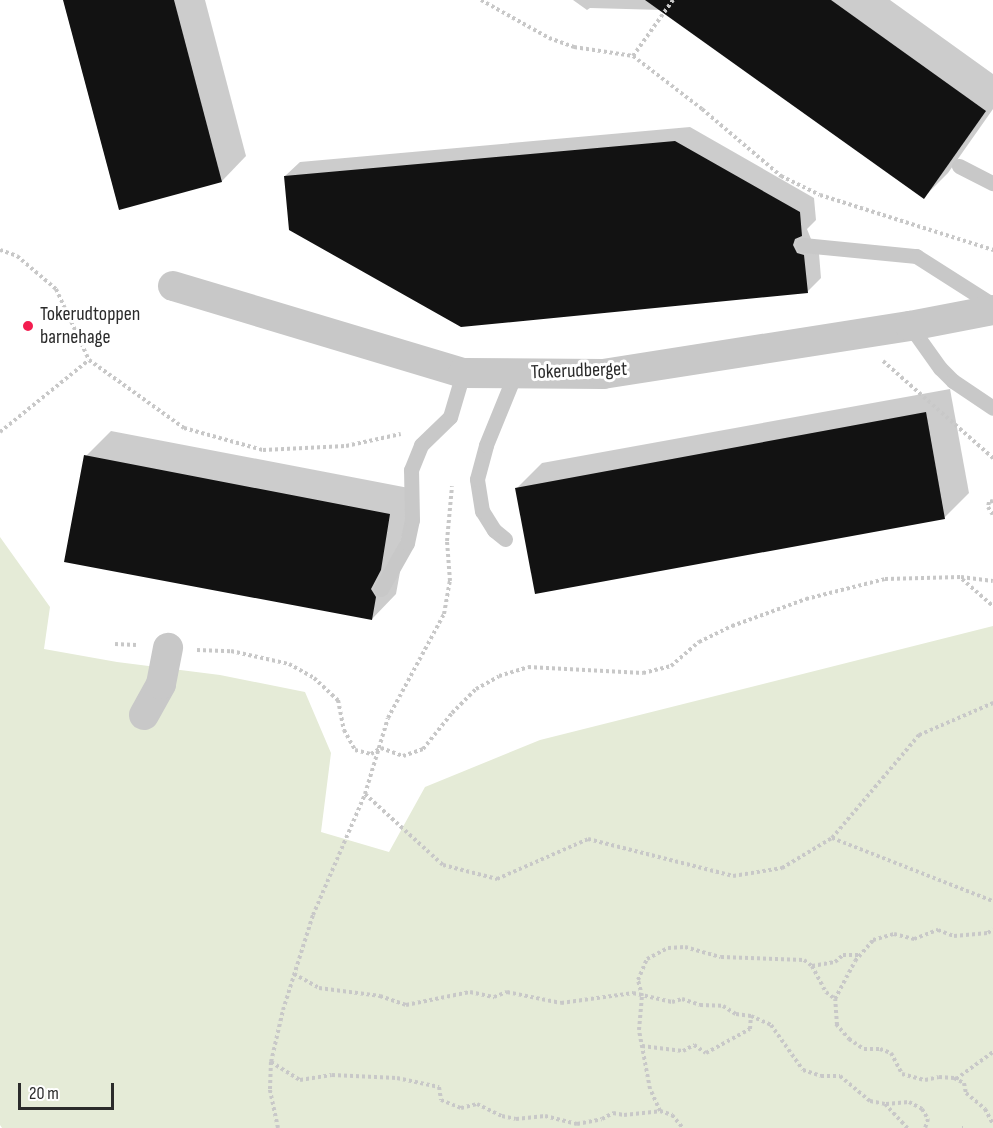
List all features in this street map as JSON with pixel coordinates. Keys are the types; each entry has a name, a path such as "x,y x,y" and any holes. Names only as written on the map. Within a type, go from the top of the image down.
{"street":[{"name":"Tokerudberget","path":"173,286 463,373 603,374 910,326 993,310"},
{"path":"144,715 161,684 168,648"}],"lane":[{"path":"959,166 993,183"},
{"path":"803,245 916,256 993,304"},
{"path":"910,326 947,375 993,408"},
{"path":"381,590 407,543 412,520 411,470 414,462 421,445 450,417 463,373"},
{"path":"505,539 494,530 482,511 477,479 486,445 515,374"}],"path":[{"path":"481,0 549,38 574,47 633,56 702,109 781,176 820,195 993,250"},
{"path":"633,56 673,0"},
{"path":"0,250 17,256 56,289 89,360 184,428 263,450 346,446 402,434"},
{"path":"876,355 993,458"},
{"path":"0,432 89,360"},
{"path":"278,1128 270,1089 271,1062 294,974 313,915 365,794 381,748 388,718 444,614 450,581 447,541 453,480"},
{"path":"993,501 989,502 988,507 993,515"},
{"path":"381,748 402,756 423,749 452,713 476,689 499,676 528,667 643,674 671,666 699,642 732,626 806,599 885,579 961,577 993,581"},
{"path":"961,577 993,606"},
{"path":"115,644 231,651 289,664 314,678 338,700 344,730 355,750 371,754 381,748"},
{"path":"365,794 443,865 497,879 588,838 733,876 782,868 832,838 919,735 993,703"},
{"path":"832,838 993,901"},
{"path":"993,929 988,933 954,936 938,930 914,939 894,934 873,940 861,955 835,999 836,1024 849,1040 864,1049 880,1049 891,1053 903,1074 926,1080 939,1077 956,1079 964,1083 966,1093 985,1109 993,1124"},
{"path":"660,1112 651,1089 639,1030 642,996 638,980 647,959 668,948 685,947 722,957 804,960 812,966 826,992 835,999"},
{"path":"812,966 835,962 843,955 861,955"},
{"path":"294,974 319,988 380,996 406,1005 470,992 494,997 507,992 561,1003 633,993 672,1002 682,999 700,1005 723,1006 736,1014 751,1016 771,1025 803,1070 821,1076 840,1076 870,1101 885,1104 909,1102 922,1109 928,1119 925,1128"},
{"path":"642,1046 683,1051 694,1045 706,1053 750,1029 751,1016"},
{"path":"956,1079 993,1052"},
{"path":"271,1062 300,1080 332,1075 397,1078 439,1087 441,1100 462,1108 477,1104 502,1116 516,1119 545,1116 577,1124 602,1119 613,1113 624,1115 660,1112 672,1115 682,1128"},
{"path":"885,1104 907,1128"}],"green space":[{"path":"0,537 50,607 44,649 117,662 220,675 305,692 331,753 321,832 389,852 425,787 540,740 993,626 993,1128 2,1128 0,1125"}],"building":[{"path":"63,0 174,0 222,182 119,210"},
{"path":"645,0 831,0 986,111 924,199"},
{"path":"675,141 800,212 802,236 795,239 793,245 797,253 804,255 808,293 461,327 289,230 284,176"},
{"path":"926,412 945,519 535,594 515,488"},
{"path":"84,455 390,514 381,570 371,589 376,597 372,620 64,562"}],"place":[{"name":"Tokerudtoppen barnehage","path":"28,326"}]}
